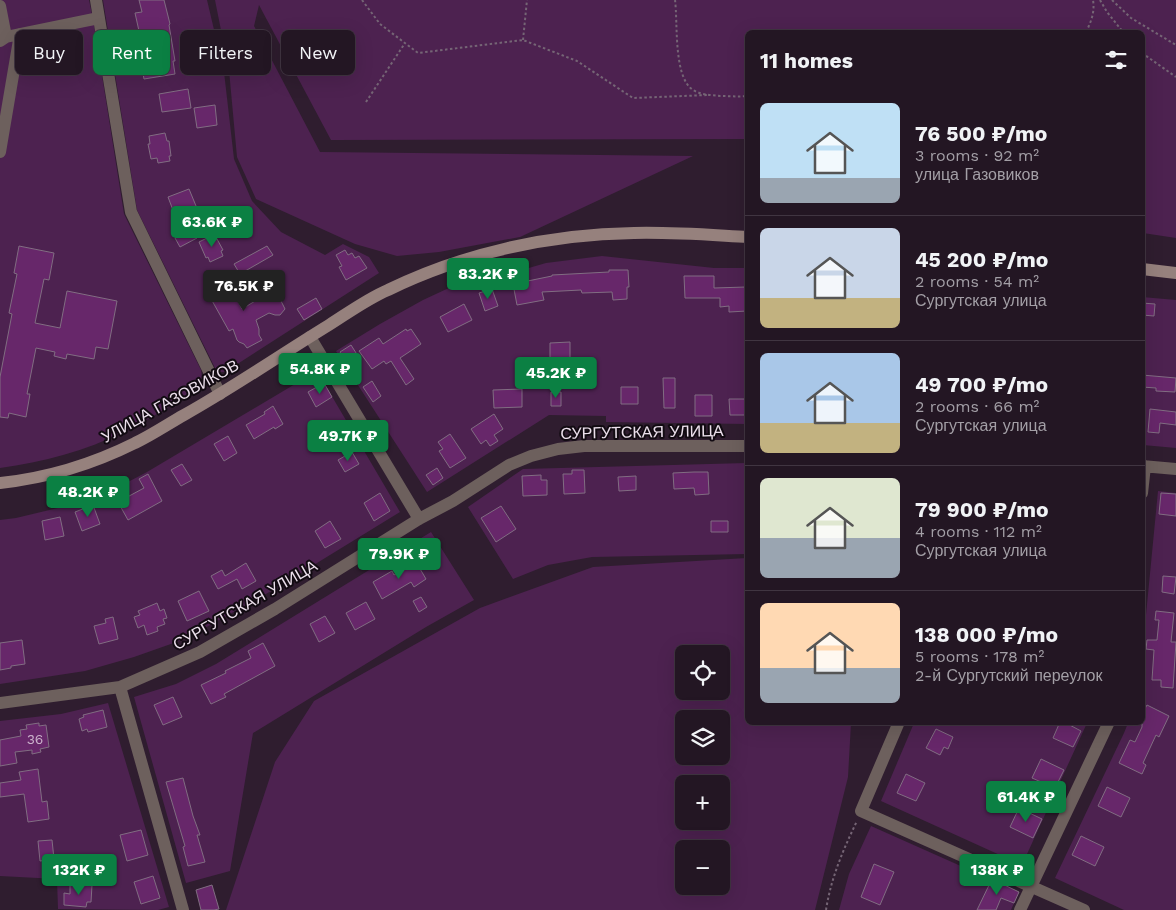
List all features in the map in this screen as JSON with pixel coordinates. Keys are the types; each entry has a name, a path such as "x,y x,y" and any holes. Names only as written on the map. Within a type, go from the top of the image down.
{"street":[{"path":"96,0 130,212 220,394"},
{"path":"0,6 3,39 15,35"},
{"path":"40,30 99,18"},
{"path":"0,152 15,64"},
{"name":"УЛИЦА ГАЗОВИКОВ","path":"0,483 49,474 84,464 137,442 220,394 386,290 439,268 494,251 550,240 607,234 664,233 745,237"},
{"path":"1145,270 1176,274"},
{"path":"310,337 419,519"},
{"name":"СУРГУТСКАЯ УЛИЦА","path":"0,703 120,687 200,652 275,609 509,465 531,456 558,449 584,446 745,446"},
{"path":"1145,466 1176,469"},
{"path":"120,687 183,910"},
{"path":"898,725 861,811 1084,910"},
{"path":"1020,910 1108,725"}],"path":[{"path":"362,0 380,24 418,53 524,40 577,61 633,98 708,95 745,96"},
{"path":"524,40 528,0"},
{"path":"676,0 678,61 686,82 690,87 708,95"},
{"path":"1087,30 1092,20 1093,0"},
{"path":"1100,0 1121,30"},
{"path":"1112,0 1131,18 1176,45"},
{"path":"366,102 405,43"},
{"path":"1145,55 1176,77"},
{"path":"826,910 828,893 841,855 861,811"}],"shaded area":[{"path":"0,0 89,0 95,30 93,30 93,75 102,75 124,214 201,370 202,377 199,386 193,393 110,438 64,455 0,468"},
{"path":"103,0 207,0 214,30 180,30 180,75 224,75 234,159 252,201 281,232 325,255 343,244 369,257 379,273 225,372 215,368 137,210 115,75 170,75 170,30 108,30"},
{"path":"215,0 1176,0 1176,238 1145,233 1145,30 745,30 745,139 331,140 296,75 355,75 355,30 281,30 281,46 259,5 254,26 256,30 221,30"},
{"path":"271,58 320,152 693,156 520,237 439,252 397,256 355,244 256,199 237,157 229,75 271,75"},
{"path":"602,256 714,268 745,268 745,424 606,422 606,416 549,415 427,492 336,351 423,300 464,281 467,290 505,275 546,263"},
{"path":"1145,297 1176,300 1176,448 1145,445"},
{"path":"317,371 400,512 273,590 185,639 134,657 85,671 0,684 0,520 62,507 107,493 147,472"},
{"path":"745,463 745,554 592,557 548,565 513,579 468,507 523,469"},
{"path":"1158,491 1176,493 1176,910 1124,910 1055,878 1127,725 1145,725 1145,625"},
{"path":"431,532 474,600 426,627 253,733 230,871 186,883 134,697 176,684 216,664"},
{"path":"745,558 745,725 851,725 848,777 815,910 226,910 275,762 314,701 480,608 593,567"},
{"path":"108,703 169,907 158,910 58,909 57,879 0,876 0,721 61,714"},
{"path":"913,725 1086,725 1022,865 881,801"},
{"path":"871,826 1019,892 1011,910 839,910 849,874"}],"building":[{"path":"139,0 164,0 170,30 139,30 135,13 142,12"},
{"path":"170,31 175,61 173,61 175,74 170,75"},
{"path":"143,75 169,75 144,79"},
{"path":"188,89 191,108 162,112 159,94"},
{"path":"215,105 217,125 197,128 194,108"},
{"path":"165,133 167,141 169,141 170,161 158,163 157,158 151,159 148,144 150,144 149,136"},
{"path":"189,189 201,218 188,224 197,238 180,247 175,238 182,234 168,197"},
{"path":"213,235 223,250 221,251 223,256 210,262 208,257 206,258 199,242"},
{"path":"19,246 54,253 49,280 44,279 35,323 60,328 67,291 117,301 108,349 96,347 94,359 67,354 66,359 54,356 55,352 36,348 27,394 30,394 26,417 9,413 8,418 0,417 0,377 12,314 9,313 17,274 14,273"},
{"path":"267,246 273,255 240,274 234,264"},
{"path":"345,250 348,255 352,253 355,258 359,256 367,268 346,280 339,267 342,266 336,255"},
{"path":"609,270 628,270 629,287 627,287 627,299 613,300 612,292 582,293 581,290 542,292 544,300 517,305 513,284 552,275 609,272"},
{"path":"684,276 714,276 714,288 745,287 745,311 729,312 729,306 720,307 720,298 685,298"},
{"path":"226,279 242,309 275,289 285,309 280,315 269,313 256,320 262,340 247,348 237,340 233,329 229,331 210,297 214,294 211,288"},
{"path":"492,289 498,306 485,311 479,293"},
{"path":"316,298 322,309 304,320 297,309"},
{"path":"1145,303 1155,304 1154,316 1145,315"},
{"path":"464,304 472,320 448,332 440,317"},
{"path":"406,329 407,331 411,329 421,344 400,358 414,379 406,385 391,361 386,364 384,361 372,369 359,351 379,338 383,344"},
{"path":"570,342 570,358 550,359 550,343"},
{"path":"351,345 358,356 347,363 340,352"},
{"path":"1145,375 1176,378 1175,392 1156,391 1156,388 1145,387"},
{"path":"663,378 675,378 675,408 664,408"},
{"path":"372,381 381,396 373,402 363,387"},
{"path":"324,383 332,397 316,407 308,392"},
{"path":"621,387 638,387 638,404 621,404"},
{"path":"522,389 522,407 494,408 493,390"},
{"path":"551,392 561,392 561,406 551,406"},
{"path":"695,395 712,395 712,416 695,416"},
{"path":"729,399 745,399 745,415 730,415"},
{"path":"273,406 283,424 254,439 246,425 265,414 264,412"},
{"path":"1150,409 1176,412 1176,425 1160,423 1159,433 1148,432"},
{"path":"494,414 503,429 494,435 498,441 490,446 486,440 481,444 471,429"},
{"path":"450,434 466,458 450,468 439,451 443,449 438,442"},
{"path":"228,436 237,453 224,461 214,444"},
{"path":"352,452 359,464 345,472 338,460"},
{"path":"182,464 192,480 181,486 171,470"},
{"path":"437,468 443,478 433,485 426,475"},
{"path":"572,470 584,470 585,493 564,494 563,474 572,474"},
{"path":"708,472 709,494 695,495 694,488 674,489 673,473"},
{"path":"148,474 162,501 128,520 118,502 144,488 139,479"},
{"path":"541,475 541,480 547,480 547,495 523,496 522,476"},
{"path":"636,476 636,490 619,491 618,477"},
{"path":"380,493 390,511 374,521 364,503"},
{"path":"1161,493 1176,494 1176,516 1159,514"},
{"path":"93,505 100,524 82,531 75,512"},
{"path":"501,506 516,529 496,542 481,518"},
{"path":"60,517 64,536 45,540 42,521"},
{"path":"330,521 341,539 325,548 315,531"},
{"path":"711,521 728,521 728,532 711,532"},
{"path":"416,562 426,579 414,587 411,582 382,599 373,582 392,571 394,575"},
{"path":"246,563 256,581 242,589 237,579 218,589 211,576 222,570 225,576"},
{"path":"1163,576 1176,577 1174,594 1162,592"},
{"path":"199,591 209,611 187,621 178,601"},
{"path":"421,597 427,607 419,612 413,601"},
{"path":"366,602 375,619 355,630 346,613"},
{"path":"157,603 160,611 164,609 167,618 163,619 165,624 157,627 158,631 147,635 144,625 138,628 134,617 140,615 138,611"},
{"path":"1156,611 1174,613 1171,642 1176,642 1173,688 1161,687 1161,680 1152,680 1154,650 1146,649 1147,640 1157,640 1159,620 1155,620"},
{"path":"325,616 335,633 319,642 310,624"},
{"path":"113,617 118,639 99,644 94,626 106,623 105,619"},
{"path":"22,640 25,664 0,670 0,643"},
{"path":"263,643 275,666 224,694 226,697 211,704 201,685 251,658 248,651"},
{"path":"173,697 182,717 163,725 154,705"},
{"path":"1147,705 1169,716 1159,737 1156,735 1143,763 1146,765 1142,774 1119,763 1130,740 1135,742 1142,725 1145,725 1145,709"},
{"path":"103,710 107,727 88,732 87,729 82,731 79,719 84,717 83,715"},
{"path":"39,723 39,726 46,725 49,747 40,749 41,752 32,754 32,750 15,752 17,763 0,766 0,740 21,736 20,730 27,729 26,725"},
{"path":"1059,725 1070,725 1081,731 1073,747 1053,738"},
{"path":"936,729 953,737 948,749 944,747 940,755 926,748"},
{"path":"1041,759 1064,770 1055,788 1032,778"},
{"path":"38,769 42,802 47,801 49,819 28,822 24,794 0,797 0,783 21,780 19,772"},
{"path":"906,774 925,783 916,801 897,793"},
{"path":"183,778 200,835 197,835 205,862 188,866 183,847 185,846 166,782"},
{"path":"1107,787 1130,798 1121,817 1098,806"},
{"path":"1019,808 1042,819 1033,838 1010,827"},
{"path":"141,830 148,855 127,861 120,835"},
{"path":"1081,836 1104,847 1095,866 1072,855"},
{"path":"52,840 54,859 40,861 38,841"},
{"path":"874,864 894,872 880,905 861,897"},
{"path":"153,876 160,898 141,904 134,882"},
{"path":"992,879 1019,892 1014,903 1001,898 996,910 977,910"},
{"path":"70,884 92,885 91,902 87,902 86,907 64,905 64,893 70,894"},
{"path":"212,885 219,909 201,910 196,890"}]}
